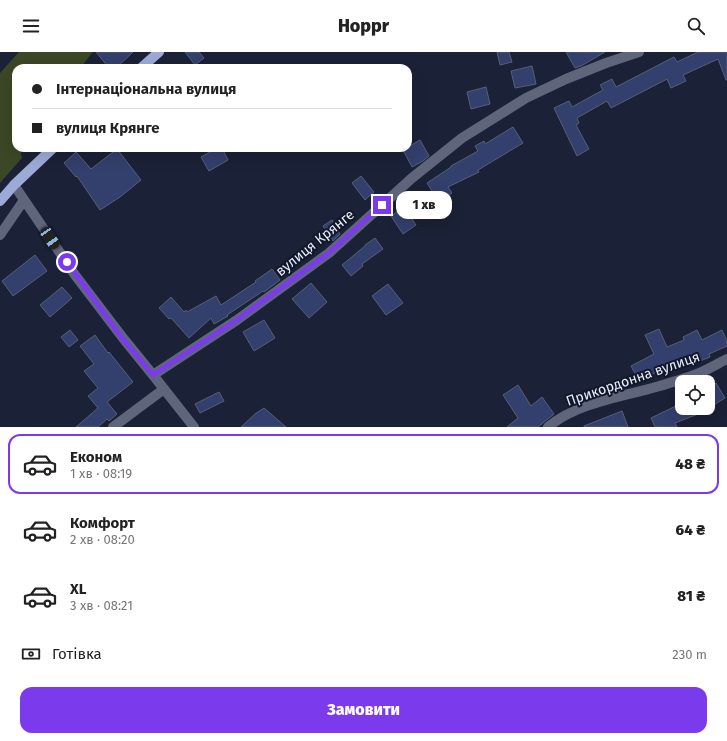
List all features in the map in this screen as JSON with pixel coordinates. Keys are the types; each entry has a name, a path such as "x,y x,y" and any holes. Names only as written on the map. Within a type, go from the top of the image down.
{"main road":[{"path":"146,64 159,52"},
{"path":"0,201 14,185 50,152"}],"street":[{"name":"вулиця Крянге","path":"153,375 237,320 329,253 412,178 462,138 526,98 566,79 638,52"},
{"path":"14,185 75,275 122,338 194,427"},
{"path":"0,235 24,200"},
{"name":"Прикордонна вулиця","path":"548,427 573,412 596,403 697,374 727,359"},
{"path":"113,427 164,389"}],"green space":[{"path":"19,52 93,52 83,64 12,64 12,152 21,152 22,158 0,183 0,73"}],"building":[{"path":"96,52 133,52 120,64 106,64"},
{"path":"185,52 199,52 204,58 194,64"},
{"path":"497,52 509,52 512,62 500,65"},
{"path":"566,52 605,52 575,68"},
{"path":"698,52 727,52 727,80 718,59 683,75 686,81 671,88 667,79 611,108 607,101 577,118 579,123 576,125 589,149 577,156 554,108 569,101 572,107 603,90 600,85 612,79 616,87 674,57 677,62"},
{"path":"532,66 536,84 515,88 511,71"},
{"path":"486,87 490,104 471,109 467,92"},
{"path":"513,127 523,143 478,170 479,172 448,187 452,193 439,202 427,183 451,166 478,151 475,146 484,141 485,144"},
{"path":"420,140 429,156 412,167 404,152 412,152 412,145"},
{"path":"76,152 91,169 113,152 119,152 141,180 120,197 100,210 77,176 76,177 64,163"},
{"path":"210,152 224,152 228,160 209,171 201,157"},
{"path":"361,176 374,192 365,200 352,183"},
{"path":"404,207 416,225 403,234 391,216"},
{"path":"332,220 340,234 333,241 323,226"},
{"path":"375,238 383,249 362,264 363,266 351,276 342,265"},
{"path":"35,255 47,271 13,296 2,281"},
{"path":"272,269 280,280 214,324 211,318 189,338 171,318 169,319 159,308 171,297 184,312 186,310 187,312 216,296 221,305 256,282 255,281"},
{"path":"311,283 327,302 309,318 292,299"},
{"path":"388,284 403,303 386,315 372,296"},
{"path":"62,287 72,298 50,317 40,305"},
{"path":"264,320 275,338 254,351 243,332"},
{"path":"659,329 667,347 684,340 683,337 697,330 702,340 722,330 727,341 727,346 709,354 710,357 695,363 664,375 662,369 639,381 631,366 654,354 645,335"},
{"path":"70,330 78,340 69,347 61,337"},
{"path":"95,335 108,353 109,352 133,382 107,402 117,414 109,421 107,419 98,427 76,427 98,408 88,396 98,388 84,371 94,364 80,346"},
{"path":"715,384 725,398 715,404"},
{"path":"518,385 531,406 542,397 554,414 538,427 507,427 518,418 503,395"},
{"path":"219,392 224,401 200,413 195,404"},
{"path":"675,406 675,415 696,415 675,423 677,427 655,427 651,418"},
{"path":"264,408 286,427 241,427 255,414"},
{"path":"622,411 628,427 584,427 584,426"}],"route":[{"path":"67,262 122,338 153,375 237,320 329,253 382,205"}]}
